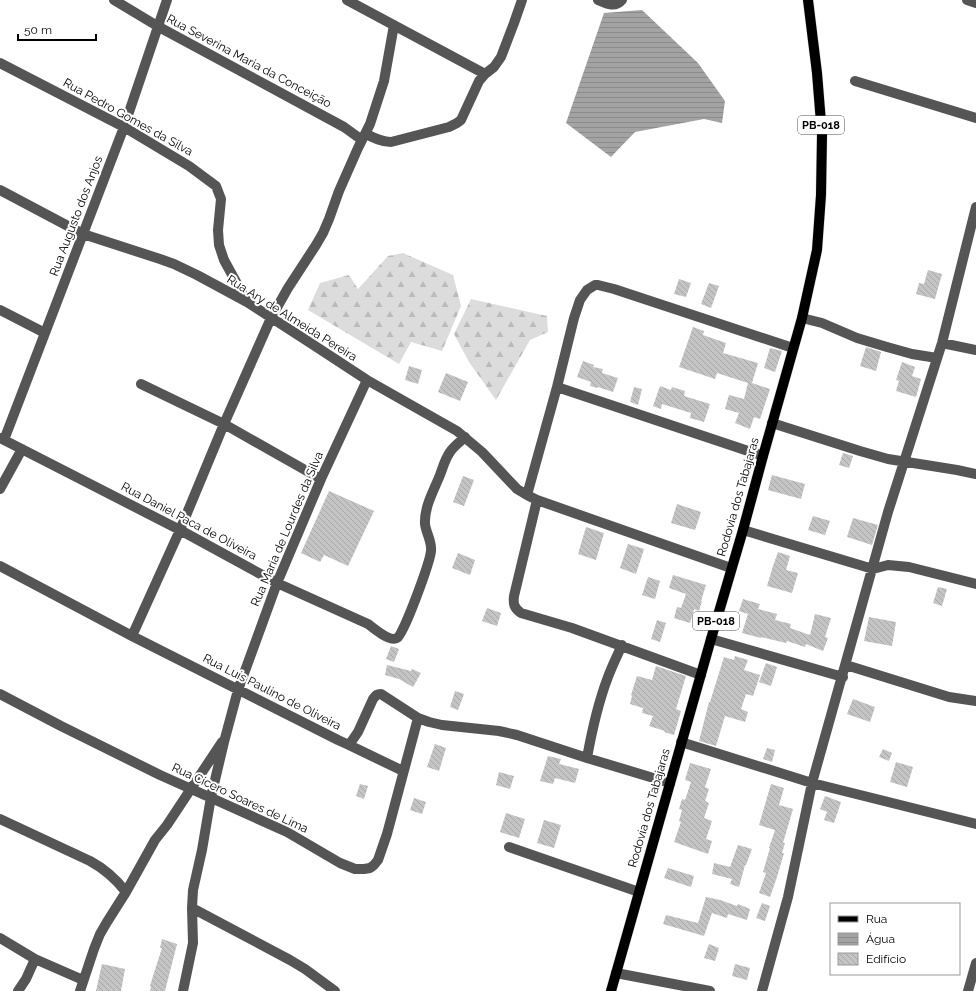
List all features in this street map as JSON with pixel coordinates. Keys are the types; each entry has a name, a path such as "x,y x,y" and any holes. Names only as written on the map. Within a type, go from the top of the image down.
{"main road":[{"name":"Rodovia dos Tabajaras","path":"611,991 802,318 817,250 822,195 822,135 817,73 808,0"}],"street":[{"name":"Rua Severina Maria da Conceição","path":"114,0 158,27 354,134 386,142 449,127 458,123 479,81 494,67 501,57 522,0"},
{"name":"Rua Augusto dos Anjos","path":"2,439 45,333 124,127 167,0"},
{"path":"347,0 485,74"},
{"path":"600,1 611,5 622,0"},
{"path":"967,0 976,3"},
{"path":"132,636 180,530 224,424 271,318 288,288 316,245 329,220 339,191 374,115 384,80 394,25"},
{"name":"Rua Pedro Gomes da Silva","path":"0,63 124,127 189,166 216,186 221,199 218,230 219,245 224,260 247,302"},
{"path":"855,81 976,118"},
{"name":"Rua Ary de Almeida Pereira","path":"0,190 83,234 174,264 247,302 367,380 450,426 482,452 517,489 526,495 731,568"},
{"path":"762,991 788,897 812,783 843,677 888,512 942,343 972,234 976,207"},
{"path":"526,495 557,387 574,318 580,300 587,290 594,285 614,289 793,348"},
{"path":"0,310 45,333"},
{"path":"802,318 822,323 857,338 887,347 912,354 936,358"},
{"path":"942,343 976,350"},
{"name":"Rua Maria de Lourdes da Silva","path":"183,991 193,943 193,890 202,850 211,797 238,690 277,582 321,479 367,380"},
{"path":"141,384 224,424 321,479"},
{"path":"557,387 763,456"},
{"path":"772,423 888,459 976,474"},
{"name":"Rua Daniel Paca de Oliveira","path":"2,439 180,530 277,582 368,624 380,633 396,639 400,634 424,578 429,561 431,544 425,526 428,504 447,456 465,437"},
{"path":"0,488 22,449"},
{"path":"537,500 514,596 513,602 517,610 521,613 622,645 701,675"},
{"path":"743,530 873,569 888,565 895,566 976,584"},
{"name":"Rua Luís Paulino de Oliveira","path":"0,566 132,636 338,740 349,744 358,732 373,699 376,695 381,694 418,718 429,722 442,725 499,731 517,735 670,783"},
{"path":"710,639 843,677"},
{"path":"587,758 592,729 601,696 608,675 622,645"},
{"path":"846,665 949,697 976,701"},
{"name":"Rua Cícero Soares de Lima","path":"0,694 139,764 287,832 340,863 350,867 364,869 370,868 378,860 387,834 418,718"},
{"path":"80,991 100,934 126,892 155,840 226,735"},
{"path":"681,742 812,783 976,824"},
{"path":"349,744 403,770"},
{"path":"0,819 90,861 102,868 118,882 126,892"},
{"path":"509,847 639,892"},
{"path":"192,908 290,960 335,991"},
{"path":"0,938 35,959 83,980"},
{"path":"18,991 26,979 35,959"},
{"path":"968,991 976,963"},
{"path":"616,973 710,991"}],"green space":[{"path":"403,253 453,275 461,306 442,351 411,342 399,364 308,310 320,283 349,275 358,289 388,256"},
{"path":"471,299 547,316 548,332 530,340 496,400 469,362 454,334"}],"water":[{"path":"642,10 698,63 725,101 722,123 704,119 635,132 611,157 566,123 604,13"}],"building":[{"path":"928,270 942,274 935,299 916,294 919,283 924,284"},
{"path":"679,279 691,283 686,297 674,294"},
{"path":"709,283 719,286 711,308 701,304"},
{"path":"693,327 704,331 703,335 726,343 723,353 758,363 752,383 770,389 760,419 754,417 750,429 735,423 739,413 725,409 729,395 744,399 748,383 717,373 715,379 679,367"},
{"path":"866,347 881,352 876,371 860,366"},
{"path":"770,348 782,351 775,372 764,368"},
{"path":"583,361 594,365 593,367 603,369 602,373 618,378 613,392 590,386 591,382 577,377"},
{"path":"902,362 915,367 912,376 921,379 916,397 896,391 899,381 896,380"},
{"path":"409,366 422,370 418,384 405,380"},
{"path":"446,373 468,382 460,401 438,392"},
{"path":"660,386 671,390 672,387 685,391 684,396 710,404 704,422 690,418 691,413 662,404 661,409 653,406"},
{"path":"634,387 642,389 638,405 630,402"},
{"path":"843,453 853,456 849,468 839,465"},
{"path":"772,475 805,484 801,499 768,490"},
{"path":"463,476 474,480 464,506 453,502"},
{"path":"329,491 374,511 348,566 324,555 320,562 301,553"},
{"path":"677,504 701,512 695,530 671,523"},
{"path":"813,516 830,521 825,535 808,530"},
{"path":"853,518 878,525 872,545 847,537"},
{"path":"586,527 604,533 596,560 578,554"},
{"path":"628,544 644,549 636,574 620,568"},
{"path":"778,552 790,556 786,570 798,573 792,593 767,586"},
{"path":"458,553 475,560 470,575 452,568"},
{"path":"673,575 706,585 699,611 694,609 690,623 674,618 677,607 681,608 686,594 669,588"},
{"path":"648,577 660,581 655,599 642,595"},
{"path":"938,587 947,589 942,606 933,603"},
{"path":"743,599 760,604 758,609 777,614 775,620 791,624 790,628 810,635 815,614 831,618 825,637 828,638 823,651 806,644 805,647 787,641 786,643 742,633 748,614 739,611"},
{"path":"487,608 501,613 497,626 482,621"},
{"path":"869,617 896,622 892,646 864,641"},
{"path":"657,620 666,623 660,642 651,639"},
{"path":"391,646 399,649 394,662 386,659"},
{"path":"735,656 748,660 744,670 760,675 753,696 746,694 741,709 748,712 745,722 725,716 716,746 699,741 709,702 724,657 734,660"},
{"path":"766,663 777,667 771,686 759,682"},
{"path":"387,665 411,671 412,669 421,673 413,687 399,679 385,675"},
{"path":"656,666 686,676 676,709 681,711 674,735 649,726 653,716 642,713 643,708 630,704 631,695 637,676 652,680"},
{"path":"455,691 464,694 458,710 450,707"},
{"path":"853,699 875,707 870,722 847,714"},
{"path":"435,744 446,748 439,771 427,767"},
{"path":"767,748 775,750 772,762 763,759"},
{"path":"883,749 892,753 889,761 879,757"},
{"path":"548,756 561,759 559,764 579,769 575,783 555,778 553,784 540,781"},
{"path":"896,762 913,767 907,787 890,782"},
{"path":"690,763 711,769 705,787 709,789 705,801 709,803 704,818 712,821 706,839 712,841 708,854 674,842 681,822 679,821 682,810 679,809 682,799 685,800 691,782 685,780"},
{"path":"499,772 514,776 510,789 496,785"},
{"path":"360,784 368,786 364,799 356,796"},
{"path":"771,784 784,788 779,805 793,809 783,843 785,843 782,853 784,853 770,897 759,893 766,873 763,872 775,830 759,825"},
{"path":"825,796 841,802 834,823 824,820 827,812 820,809"},
{"path":"414,798 426,802 422,814 410,810"},
{"path":"506,813 525,819 519,838 500,832"},
{"path":"544,820 561,825 554,848 537,843"},
{"path":"738,845 752,849 745,865 739,887 730,884 732,879 712,874 714,863 730,867"},
{"path":"668,868 694,876 691,887 664,878"},
{"path":"706,897 737,906 738,904 750,909 747,920 728,914 727,918 712,913 704,936 663,924 666,915 698,923"},
{"path":"762,903 770,906 765,921 756,918"},
{"path":"162,939 177,944 165,991 150,991 150,986 162,948 160,948"},
{"path":"709,944 719,948 715,961 704,958"},
{"path":"102,964 125,969 121,991 96,991"},
{"path":"735,964 750,968 747,980 732,976"}]}
